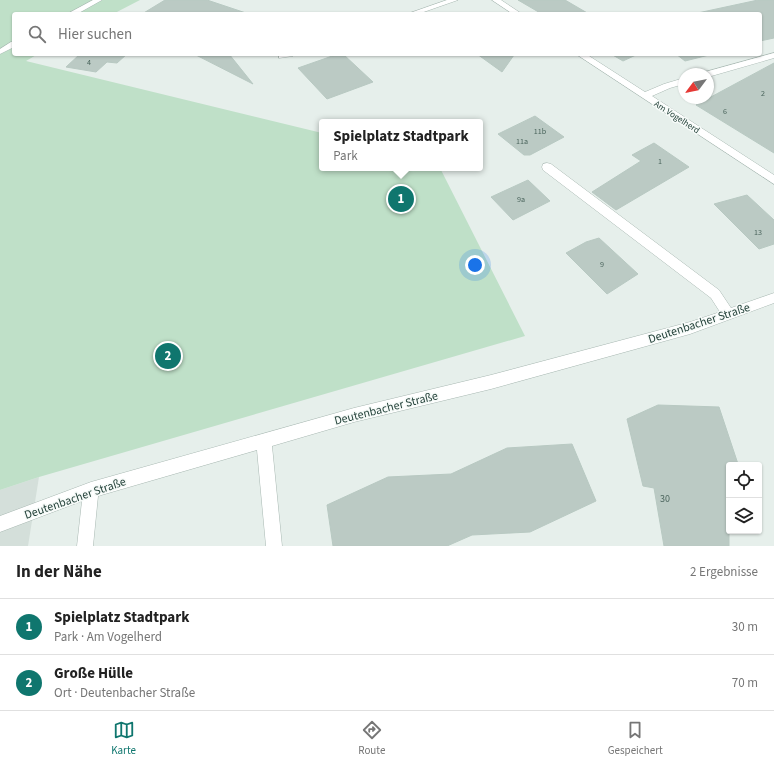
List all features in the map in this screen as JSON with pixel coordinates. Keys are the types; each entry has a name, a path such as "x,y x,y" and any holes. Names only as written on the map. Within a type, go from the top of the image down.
{"street":[{"path":"75,12 98,0"},
{"path":"417,12 454,0"},
{"path":"496,0 515,12"},
{"path":"0,52 12,45"},
{"path":"714,72 774,55"},
{"name":"Am Vogelherd","path":"583,56 774,180"},
{"path":"645,96 678,83"},
{"path":"547,167 714,294 729,315"},
{"name":"Deutenbacher Straße","path":"0,524 91,490 354,415 547,368 690,328 774,298"},
{"path":"264,441 274,546"},
{"path":"85,546 91,490"}],"shaded area":[{"path":"39,477 28,546 0,546 0,490"}],"green space":[{"path":"0,0 140,0 117,12 12,12 12,56 35,56 26,61 319,132 319,171 442,171 525,336 39,477 0,490"}],"building":[{"path":"165,0 207,0 243,12 145,12"},
{"path":"518,0 565,0 586,12 539,12"},
{"path":"758,0 774,0 774,38 762,41 762,12 702,12"},
{"path":"78,56 125,56 117,63 107,62 96,72 66,67"},
{"path":"198,56 231,56 253,84"},
{"path":"332,56 345,56 373,82 327,99 298,68"},
{"path":"480,56 513,56 502,72"},
{"path":"614,56 634,56 623,61"},
{"path":"679,56 705,56 685,61"},
{"path":"774,63 774,153 696,105 714,104 714,95"},
{"path":"535,116 564,137 530,155 524,155 498,134"},
{"path":"654,143 689,167 616,210 592,192 641,161 632,155"},
{"path":"528,180 550,201 513,220 491,197"},
{"path":"747,195 774,220 774,244 759,249 714,204"},
{"path":"599,238 638,274 607,294 566,253 586,242"},
{"path":"658,405 719,407 737,462 726,462 726,534 729,534 729,546 664,546 654,488 643,486 627,419"},
{"path":"572,444 596,501 530,532 472,535 447,546 333,546 327,505 388,477 451,474 507,448"}],"place":[{"name":"Spielplatz Stadtpark","path":"401,199"},
{"name":"Große Hülle","path":"168,356"}]}
